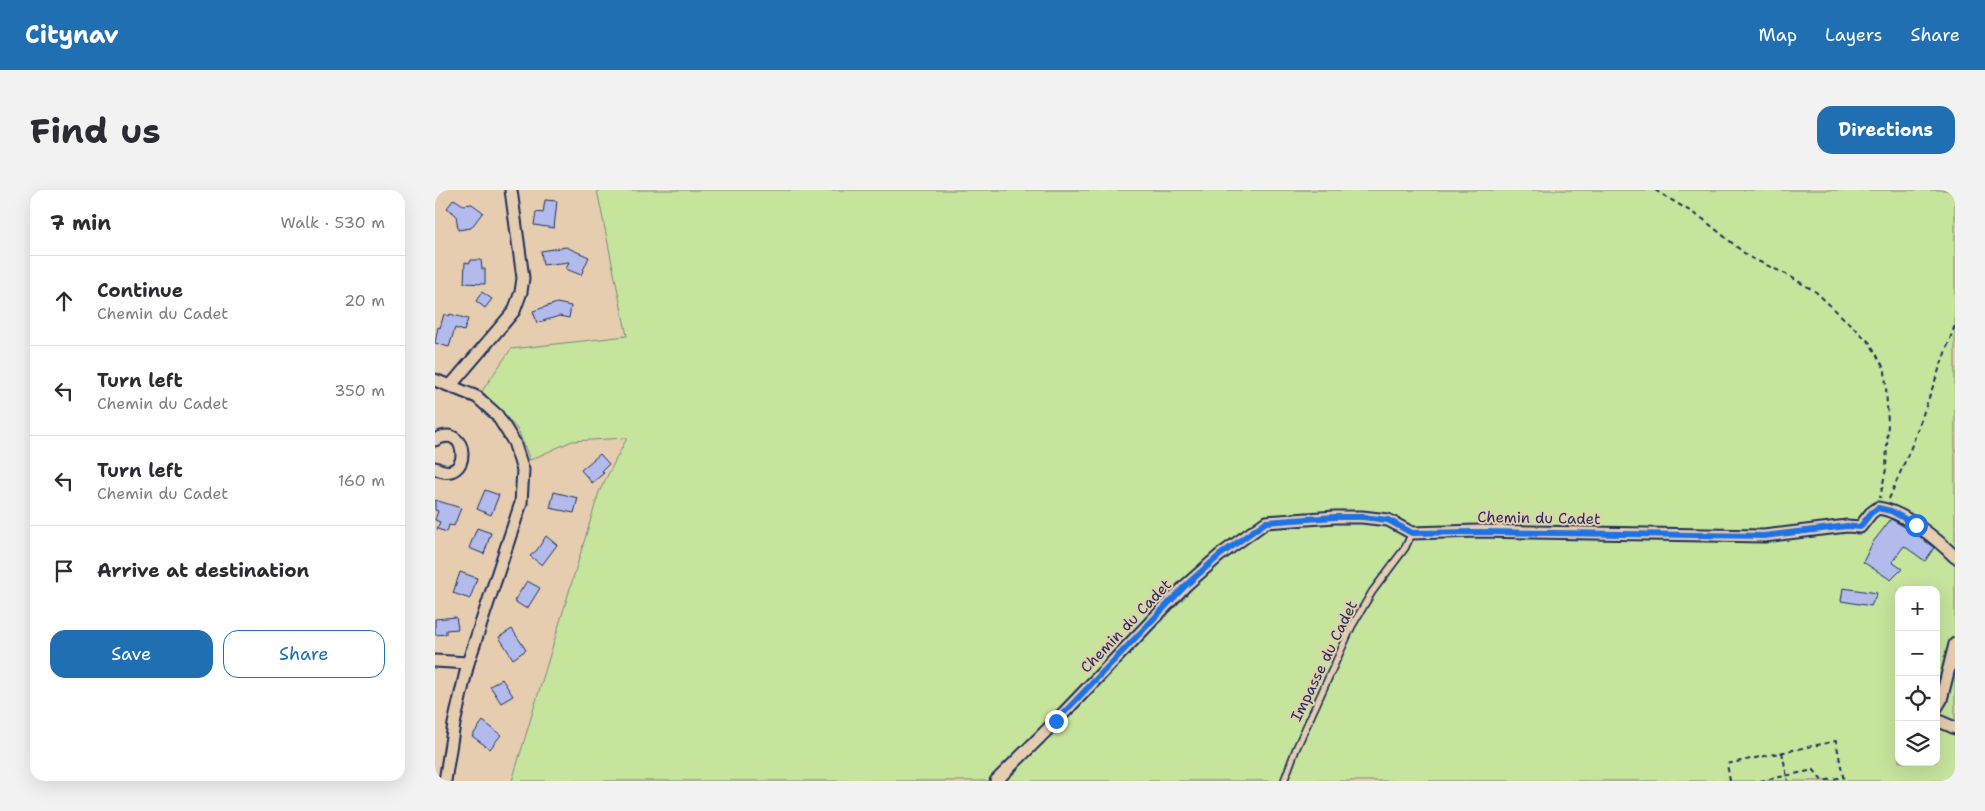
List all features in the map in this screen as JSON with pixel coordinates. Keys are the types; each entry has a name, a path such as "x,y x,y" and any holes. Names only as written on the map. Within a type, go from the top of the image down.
{"street":[{"path":"451,385 513,311 521,292 523,278 511,190"},
{"path":"435,380 477,397 497,415 514,442 523,470 521,502 468,663 451,741 445,781"},
{"path":"435,440 442,436 453,438 461,446 463,452 460,463 452,470 446,472 435,468"},
{"path":"1882,508 1916,525 1955,557"},
{"name":"Chemin du Cadet","path":"996,781 1185,586 1220,555 1266,522 1362,517 1388,520 1412,533 1478,532 1764,536 1847,526 1860,527 1871,513 1882,508"},
{"path":"1940,702 1955,644"},
{"path":"435,661 468,663"},
{"path":"1938,721 1955,728"}],"lane":[{"name":"Impasse du Cadet","path":"1284,781 1296,749 1352,626 1372,592 1405,548 1412,533"}],"path":[{"path":"1655,190 1703,219 1749,257 1786,274 1816,292 1870,343 1885,370 1888,423 1882,508"},
{"path":"1882,508 1912,444 1955,325"},
{"path":"1731,781 1727,764 1836,741 1844,781"},
{"path":"1782,752 1789,781"},
{"path":"1759,781 1814,770 1822,781 1843,777"}],"green space":[{"path":"597,190 1955,190 1955,781 512,781 599,492 627,438 572,441 530,460 518,430 482,391 511,349 627,336"}],"building":[{"path":"454,199 463,205 472,204 483,212 471,228 458,230 456,215 447,208"},
{"path":"545,200 557,201 554,228 534,225 536,212 543,213"},
{"path":"566,247 589,257 581,275 566,269 569,262 543,265 541,251"},
{"path":"471,260 481,260 482,269 485,269 485,284 464,283 465,262 470,263"},
{"path":"482,292 492,299 485,308 476,301"},
{"path":"557,303 571,306 569,318 559,316 537,323 533,311"},
{"path":"444,314 468,319 464,331 455,328 449,347 435,343 438,327 440,328"},
{"path":"600,454 609,464 602,471 604,473 592,483 581,470"},
{"path":"485,490 499,495 491,515 477,509"},
{"path":"554,492 578,498 574,513 550,508"},
{"path":"435,500 461,508 454,526 449,525 447,532 437,529 440,522 435,520 438,511 435,510"},
{"path":"1891,519 1915,533 1934,548 1925,561 1904,546 1892,562 1902,569 1891,580 1863,562 1873,542"},
{"path":"477,528 491,533 484,554 469,548"},
{"path":"546,536 557,545 542,565 530,556 537,550"},
{"path":"460,572 477,578 470,599 453,593"},
{"path":"527,581 540,588 527,609 514,601"},
{"path":"1843,588 1877,593 1871,606 1841,601"},
{"path":"456,617 458,629 446,630 446,634 435,635 435,619"},
{"path":"512,629 526,650 513,659 499,637"},
{"path":"502,679 513,696 501,703 490,686"},
{"path":"483,721 501,735 490,749 472,736"}],"route":[{"path":"1056,721 1185,586 1220,555 1266,522 1362,517 1388,520 1412,533 1478,532 1764,536 1847,526 1860,527 1871,513 1878,508 1885,508 1916,525"}]}
